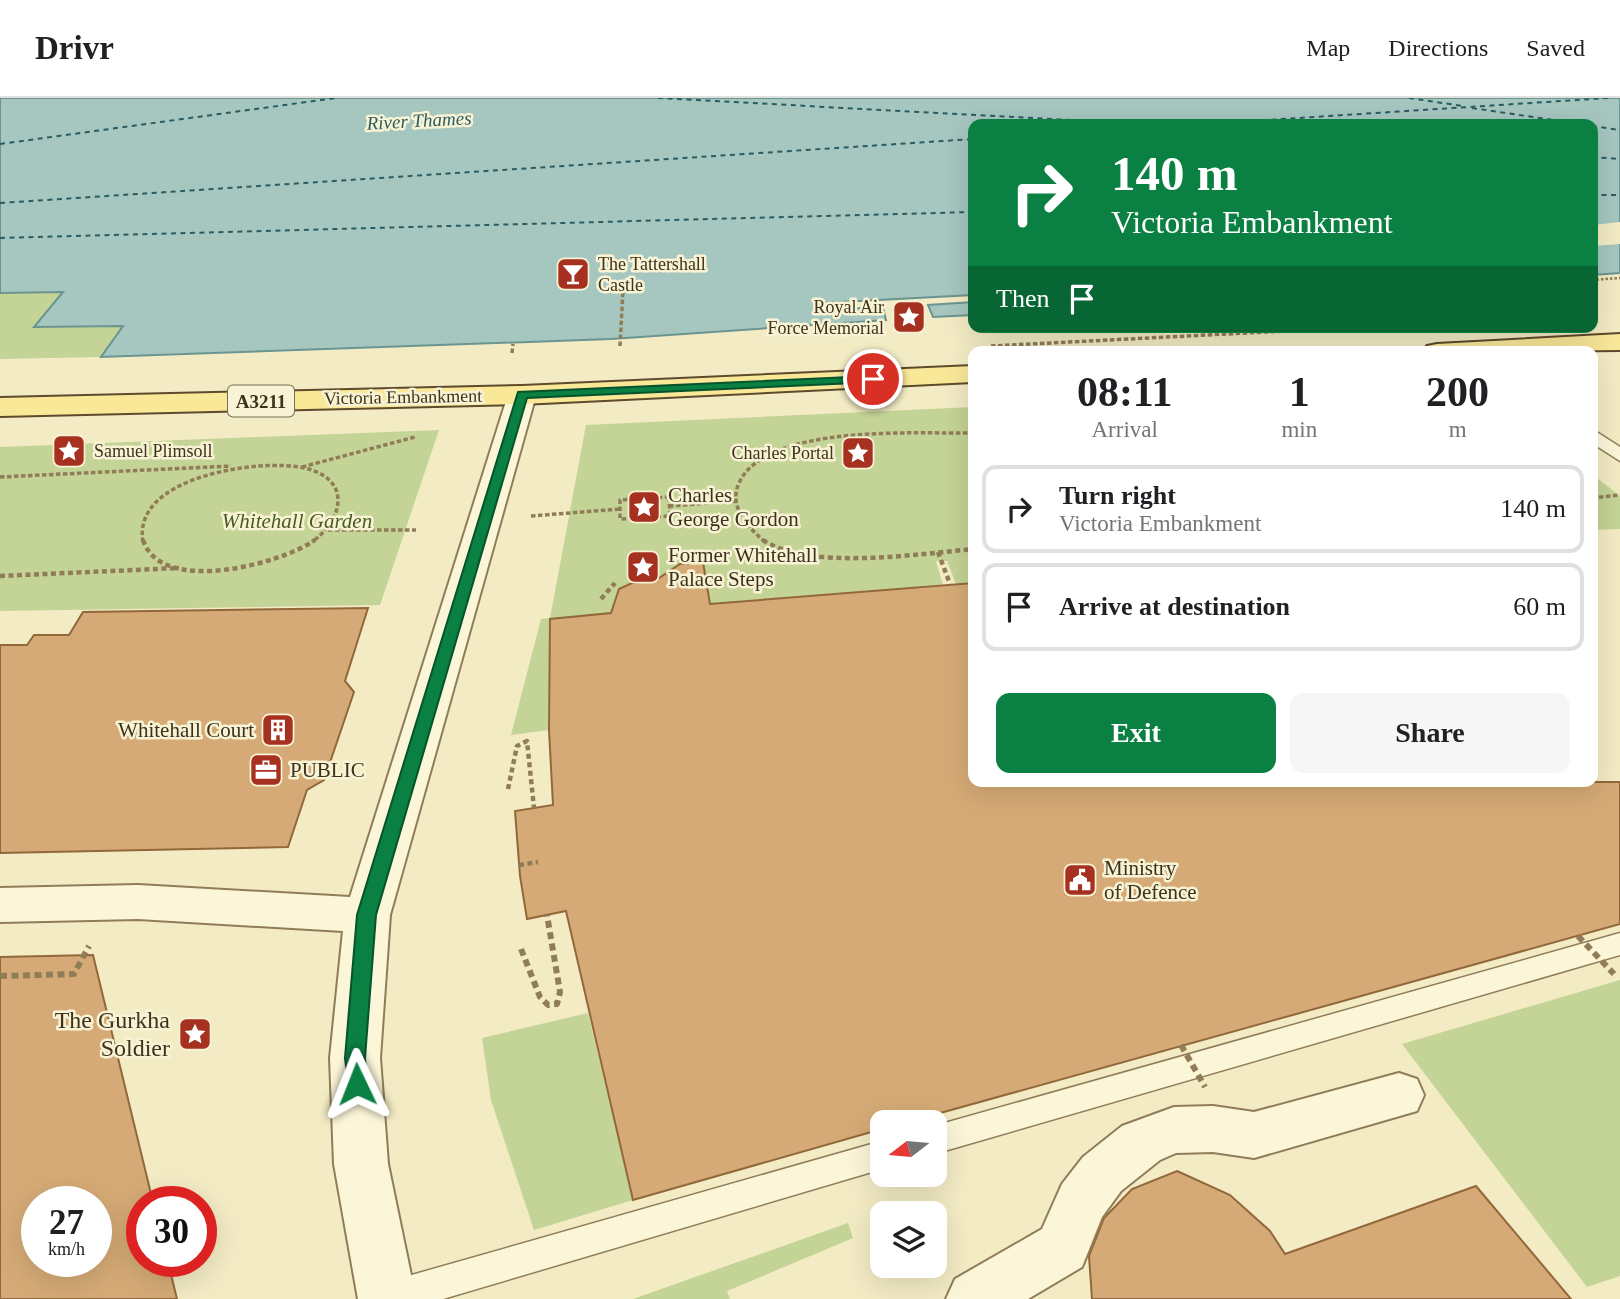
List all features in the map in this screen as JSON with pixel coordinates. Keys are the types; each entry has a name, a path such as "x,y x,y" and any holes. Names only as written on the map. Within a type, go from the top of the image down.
{"main road":[{"path":"1561,346 1620,342"},
{"name":"Victoria Embankment","path":"0,407 522,394 968,374"}],"street":[{"path":"387,1299 362,1164 355,1058 367,915 522,394"},
{"path":"0,905 138,902 367,915"},
{"path":"975,1299 1062,1248 1081,1202 1102,1174 1141,1143 1174,1130 1213,1129 1254,1135 1399,1095"}],"lane":[{"path":"1598,439 1620,456"},
{"path":"947,1136 1620,944"},
{"path":"387,1299 870,1158"}],"path":[{"path":"1598,280 1620,278"},
{"path":"620,346 623,288"},
{"path":"512,353 513,344"},
{"path":"968,433 830,440 794,445 753,465 739,483 737,501 738,512 755,534 776,546 801,554 839,559 968,549"},
{"path":"0,477 246,466 301,467 417,436"},
{"path":"184,568 162,561 147,550 141,536 144,521 153,506 171,492 206,475 246,466"},
{"path":"0,576 184,568 235,569 263,564 311,543 327,530 338,514 341,499 334,485 321,474 301,467"},
{"path":"1598,497 1620,495"},
{"path":"669,497 670,516 620,519 620,509 620,500 669,497"},
{"path":"669,506 737,501"},
{"path":"531,516 620,509"},
{"path":"327,530 416,530"},
{"path":"938,552 950,584"},
{"path":"601,599 615,583"},
{"path":"508,789 517,746 527,741 534,808"},
{"path":"519,865 538,862"},
{"path":"521,948 540,998 548,1005 557,1003 560,992 547,915"},
{"path":"1578,936 1614,974"},
{"path":"0,976 74,974 89,945"},
{"path":"1181,1045 1205,1087"}],"green space":[{"path":"64,292 35,327 124,326 101,357 0,359 0,293"},
{"path":"968,407 968,583 956,584 947,561 936,561 943,585 551,619 549,730 511,735 541,619 550,618 586,425"},
{"name":"Whitehall Garden","path":"439,430 380,605 0,611 0,447"},
{"path":"1598,479 1620,496 1620,529 1598,530"},
{"path":"1620,980 1620,1276 1587,1287 1402,1044"},
{"path":"588,1013 633,1200 534,1230 491,1100 482,1038"},
{"path":"848,1223 853,1238 727,1291 730,1299 633,1299"}],"water":[{"name":"River Thames","path":"0,98 1620,98 1620,273 1598,275 1598,119 968,119 968,295 821,303 822,310 883,307 886,320 611,339 101,357 123,326 34,327 63,292 0,293"},
{"path":"968,302 968,315 933,317 928,305"}],"pier":[{"path":"1620,222 1620,244 1598,246 1598,224"}],"building":[{"name":"Ministry of Defence","path":"703,562 710,604 968,583 968,787 1598,787 1598,782 1620,782 1620,924 947,1111 870,1110 870,1132 633,1200 566,911 527,919 520,876 515,811 553,805 549,730 550,619 611,613 619,589 632,583 656,580 680,564"},
{"name":"Whitehall Court","path":"368,608 345,681 354,692 324,780 307,790 288,847 0,853 0,645 27,645 34,635 69,635 83,612"},
{"path":"93,955 149,1186 126,1186 126,1277 172,1277 177,1299 0,1299 0,957"},
{"path":"1177,1171 1230,1195 1270,1231 1285,1254 1476,1186 1571,1299 1092,1299 1089,1256 1104,1218 1132,1189"}],"ferry route":[{"path":"0,144 336,98"},
{"path":"658,98 1051,119"},
{"path":"1409,98 1463,106"},
{"path":"1282,119 1608,98"},
{"path":"1472,108 1547,119"},
{"path":"1598,127 1620,130"},
{"path":"0,203 968,139"},
{"path":"1598,157 1620,159"},
{"path":"1598,195 1620,195"},
{"path":"0,238 968,212"}],"place":[{"name":"The Tattershall Castle","path":"573,274"},
{"name":"Royal Air Force Memorial","path":"909,317"},
{"name":"Samuel Plimsoll","path":"69,451"},
{"name":"Charles Portal","path":"858,453"},
{"name":"Charles George Gordon","path":"644,507"},
{"name":"Former Whitehall Palace Steps","path":"643,567"},
{"name":"Whitehall Court","path":"278,730"},
{"name":"PUBLIC","path":"266,770"},
{"name":"Ministry of Defence","path":"1080,880"},
{"name":"The Gurkha Soldier","path":"195,1034"}],"route":[{"path":"357,1084 355,1058 367,915 509,446 522,394 873,379"}]}
